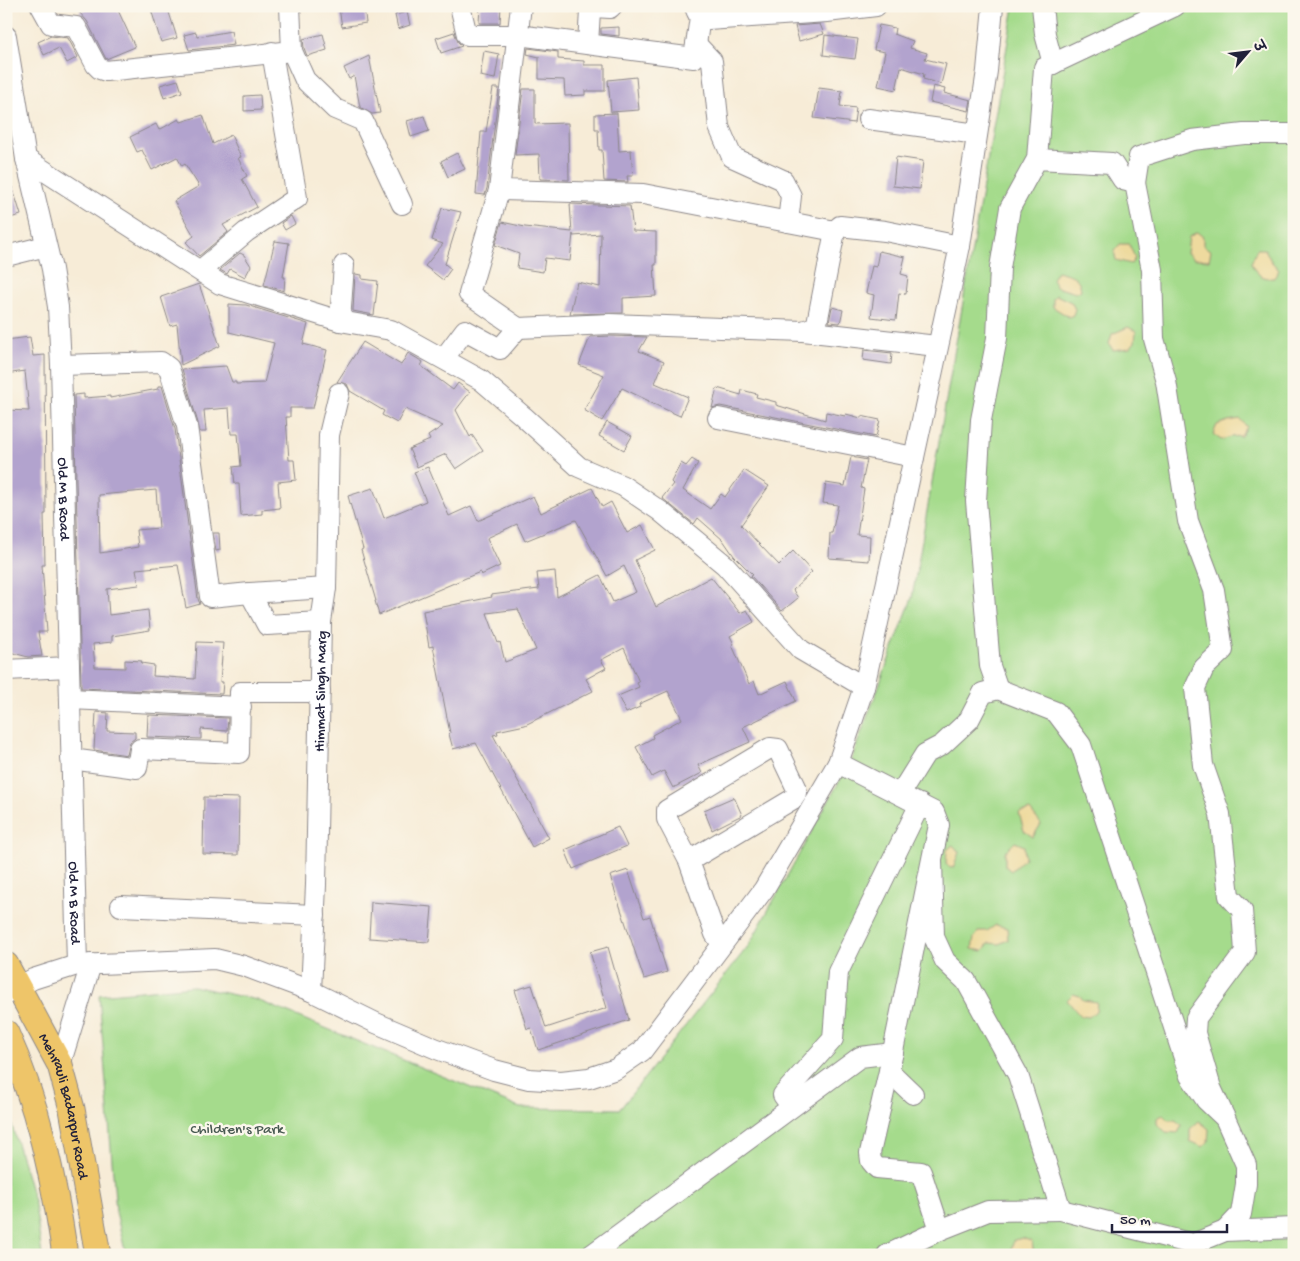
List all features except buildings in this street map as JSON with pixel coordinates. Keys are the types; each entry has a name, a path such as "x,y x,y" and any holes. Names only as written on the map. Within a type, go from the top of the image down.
{"main road":[{"name":"Mehrauli Badarpur Road","path":"6,965 12,991 60,1065 72,1109 98,1255"},
{"name":"Mehrauli Badarpur Road","path":"6,1033 21,1065 48,1156 65,1255"}],"street":[{"path":"41,6 51,24 76,28 96,65 106,71 282,51"},
{"path":"200,270 246,232 297,198 282,51 290,6"},
{"path":"460,6 467,35 518,36 694,58 697,12"},
{"path":"521,6 499,190 469,294 518,328 610,324 803,331 937,346"},
{"path":"588,44 590,11 594,7 610,8 612,6"},
{"path":"697,12 708,20 827,12 876,6"},
{"path":"12,991 33,979 84,965 215,959 244,966 311,990 376,1023 437,1049 494,1070 529,1079 561,1081 589,1078 616,1069 642,1051 764,889 805,798 838,762 864,687 875,644 937,346 960,246 987,71 993,6"},
{"path":"1042,6 1045,34 1053,64"},
{"path":"998,689 990,666 976,501 981,420 998,338 1000,268 1010,208 1037,158 1044,68 1175,6"},
{"name":"Old M B Road","path":"6,36 26,159 58,307 62,365 71,759 84,965 60,1065"},
{"path":"696,44 712,61 719,126 732,157 783,180 791,196 788,222"},
{"path":"282,51 305,80 335,109 363,121 402,204"},
{"path":"868,119 977,134"},
{"path":"1225,1231 1241,1214 1246,1184 1246,1165 1211,1088 1195,1033 1196,1018 1245,952 1242,910 1229,896 1220,814 1203,765 1195,688 1204,668 1223,650 1214,590 1188,521 1166,381 1154,339 1152,270 1135,183 1139,157 1192,140 1244,134 1294,134"},
{"path":"1037,158 1112,163 1123,180 1135,183"},
{"path":"26,159 220,284 340,321 391,330 444,358 480,380 579,467 623,486 660,511 725,565 801,650 864,687"},
{"path":"499,190 643,194 835,231"},
{"path":"803,331 814,327 817,323 835,231 840,226 885,231 960,246"},
{"path":"6,256 46,246"},
{"path":"340,321 344,266"},
{"path":"444,358 465,330 500,349 518,328"},
{"path":"62,365 161,362 169,368 187,426 210,597 326,588"},
{"name":"Himmat Singh Marg","path":"311,990 321,622 326,588 329,435 339,393"},
{"path":"718,418 914,457"},
{"path":"250,594 267,624 321,622"},
{"path":"6,670 69,667"},
{"path":"900,794 925,754 942,745 968,720 983,693 998,689 1056,712 1081,745 1190,1076 1206,1100 1225,1118"},
{"path":"71,759 137,768 140,749 239,753 240,692 320,692"},
{"path":"70,698 241,707"},
{"path":"722,944 715,934 689,861 667,819 667,810 770,748 778,749 796,787 805,798"},
{"path":"838,762 934,812 939,825 891,1062 870,1153 871,1161 877,1168 921,1172 940,1230"},
{"path":"689,861 793,799 805,798"},
{"path":"791,1106 783,1095 833,1039 838,972 920,804"},
{"path":"932,859 934,937 945,961 966,981 1018,1075 1061,1210"},
{"path":"121,906 314,915"},
{"path":"591,1255 860,1057 891,1062 913,1094"},
{"path":"887,1255 940,1230 988,1211 1061,1210 1192,1244 1225,1231 1294,1228"}],"green space":[{"name":"Children's Park","path":"1014,6 1294,6 1294,1255 126,1255 116,1212 99,995 193,986 257,1000 520,1108 620,1109 749,945 851,760 912,598"},
{"path":"6,1105 35,1205 42,1255 6,1255"}],"sand":[{"path":"1197,232 1203,237 1203,245 1211,251 1209,260 1194,259 1187,253 1189,237"},
{"path":"1120,244 1129,244 1135,258 1131,264 1116,260 1114,251"},
{"path":"1257,249 1265,249 1271,261 1279,270 1274,278 1263,277 1253,267 1251,263"},
{"path":"1057,271 1076,278 1081,290 1076,293 1056,287 1052,279"},
{"path":"1056,295 1071,302 1075,309 1073,315 1069,317 1053,307 1053,299"},
{"path":"1128,327 1136,331 1135,342 1130,348 1113,350 1109,344 1112,334"},
{"path":"1240,419 1247,427 1241,436 1221,440 1213,434 1217,425"},
{"path":"1030,810 1041,824 1033,837 1024,831 1019,813"},
{"path":"1015,842 1024,846 1025,858 1011,871 1005,866 1005,852"},
{"path":"953,845 959,852 954,867 950,868 946,864 947,850"},
{"path":"996,925 1007,928 1008,940 999,944 989,943 983,951 972,949 974,938 979,931 987,931"},
{"path":"1073,994 1080,996 1083,1000 1097,1002 1096,1011 1089,1017 1080,1016 1067,1000"},
{"path":"1163,1115 1168,1120 1175,1120 1182,1125 1178,1133 1166,1132 1157,1124 1157,1118"},
{"path":"1199,1121 1209,1129 1208,1142 1203,1147 1190,1141 1190,1129"},
{"path":"1023,1238 1032,1242 1034,1255 1016,1255 1011,1250 1014,1240"}]}
